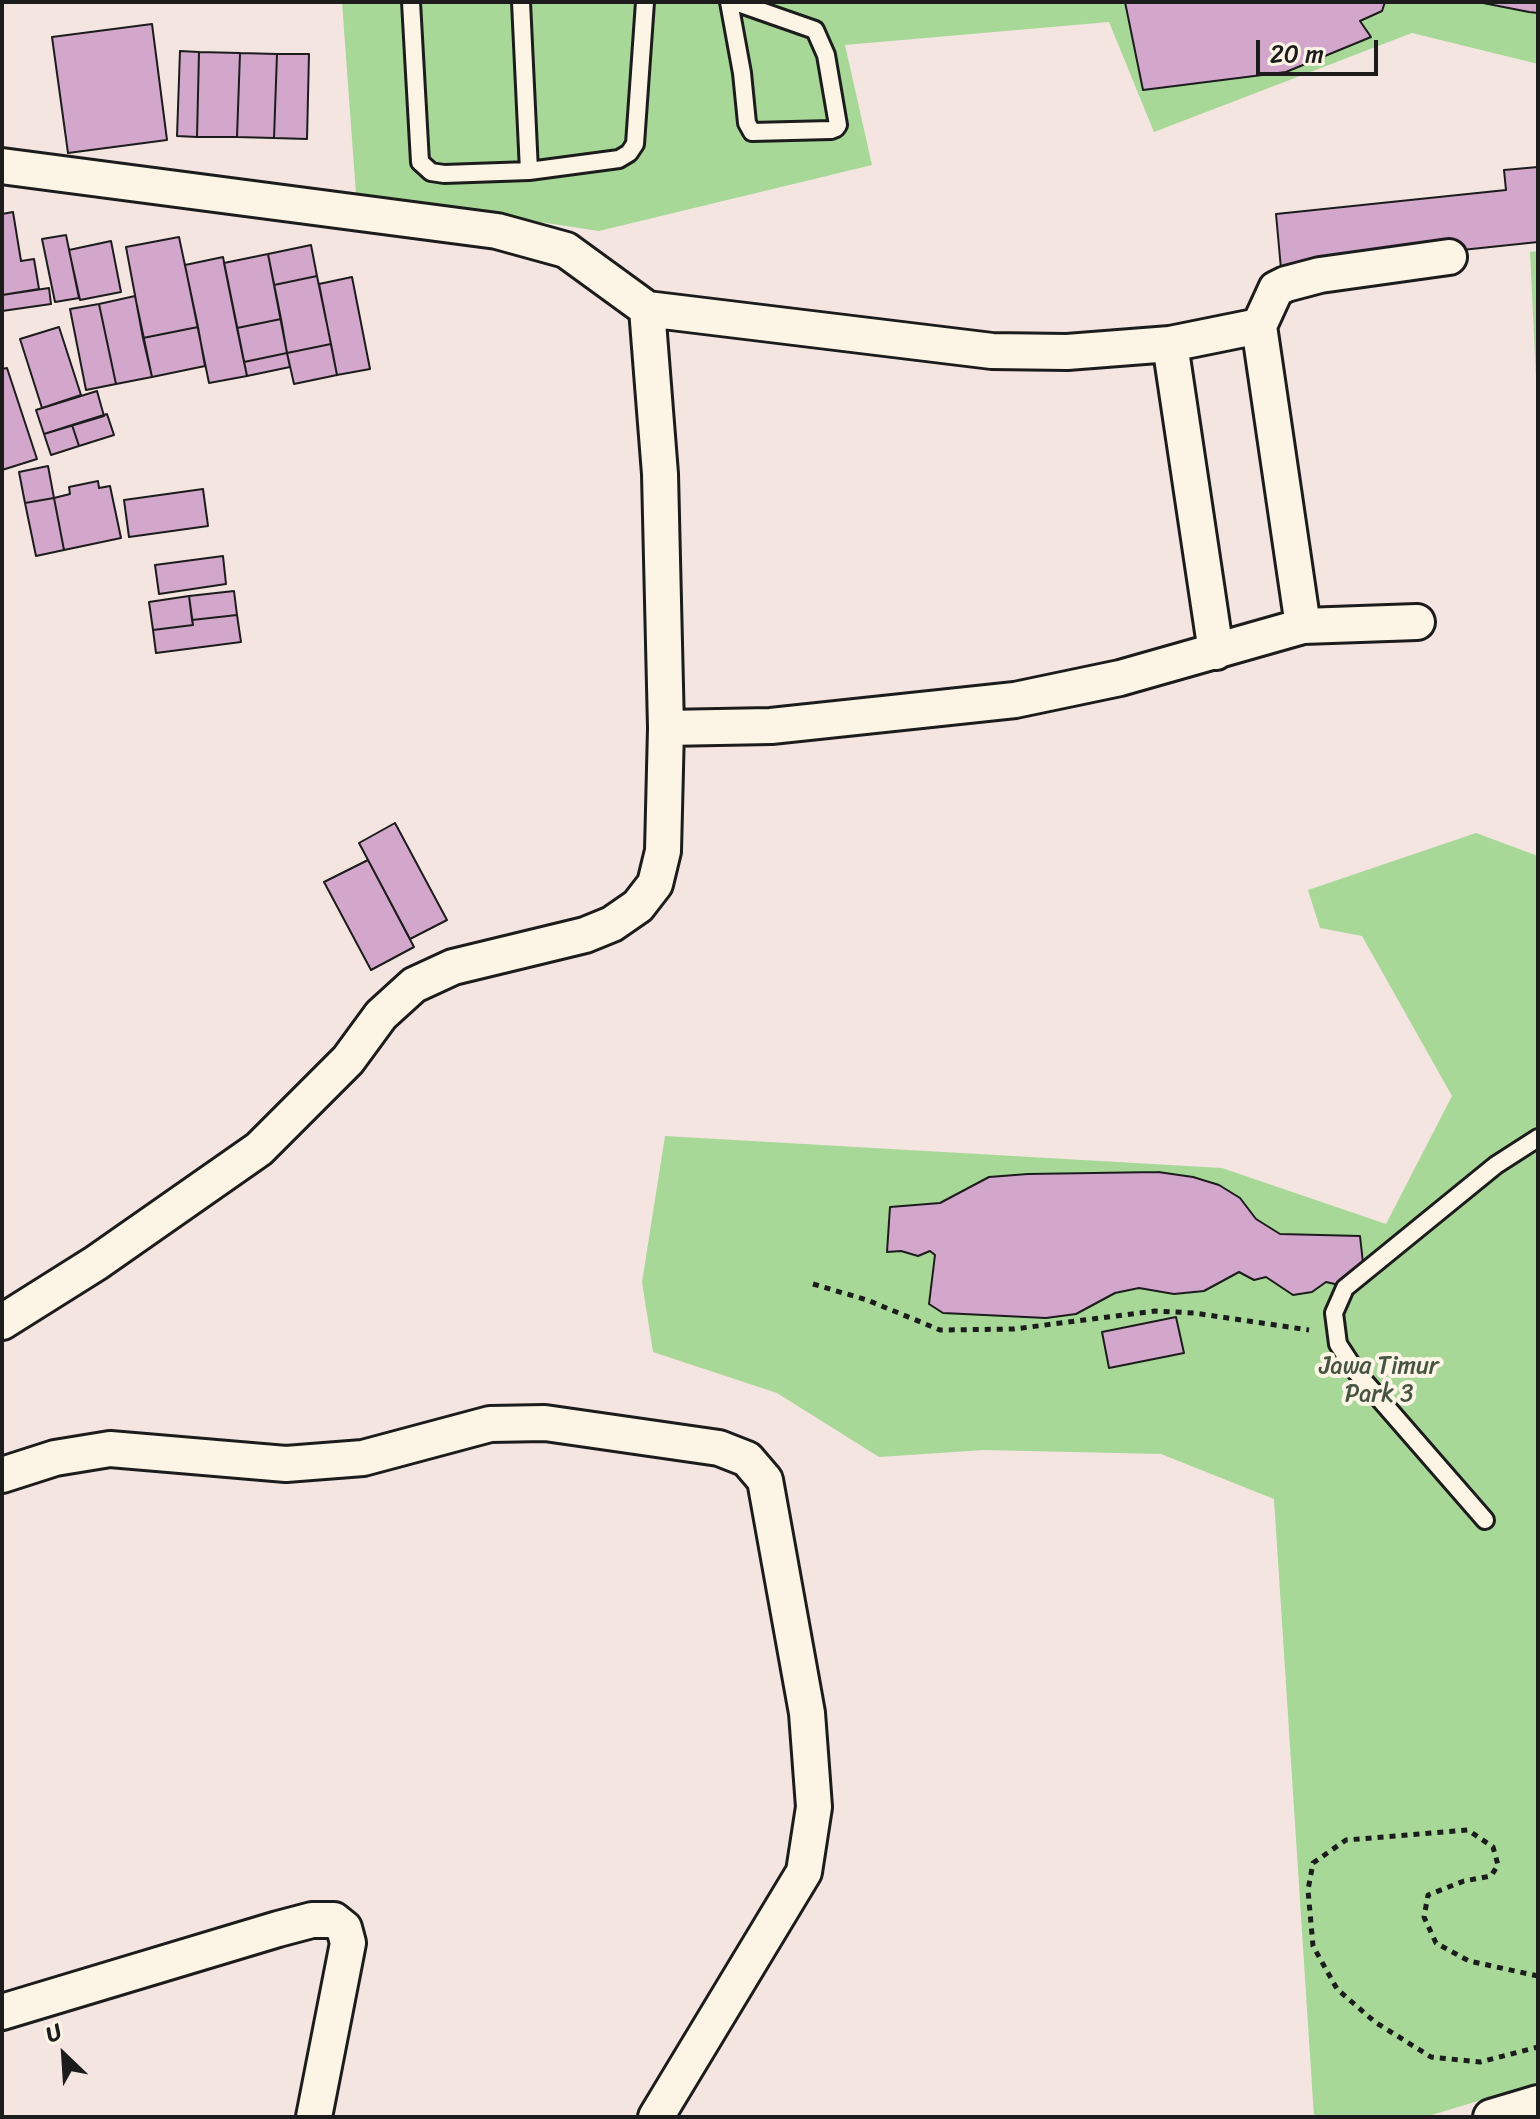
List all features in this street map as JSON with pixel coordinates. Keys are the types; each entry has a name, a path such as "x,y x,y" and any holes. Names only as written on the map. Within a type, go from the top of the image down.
{"street":[{"path":"2,166 497,231 566,250 647,309 992,351 1067,352 1170,344 1259,326"},
{"path":"1303,626 1259,326 1276,289 1286,284 1320,275 1449,257"},
{"path":"2,1322 96,1263 259,1149 348,1060 381,1015 414,985 453,967 585,935 612,924 638,906 655,884 663,851 666,728 660,474 647,309"},
{"path":"1170,344 1216,652"},
{"path":"666,728 771,726 1015,700 1120,678 1303,626 1417,622"},
{"path":"2,1475 55,1458 110,1449 286,1464 363,1458 490,1424 504,1423 545,1423 719,1448 747,1459 765,1480 807,1713 814,1807 804,1872 656,2117"},
{"path":"2,2012 278,1929 312,1920 334,1920 344,1928 348,1943 314,2117"},
{"path":"1491,2117 1538,2103"}],"lane":[{"path":"411,2 420,162 431,172 444,174 529,171 619,159 629,153 635,144 645,2"},
{"path":"521,2 529,171"},
{"path":"732,2 815,30 826,55 836,128 752,132 747,123 732,2"},
{"path":"1485,1520 1357,1373 1338,1344 1334,1313 1345,1288 1496,1165 1538,1138"}],"path":[{"path":"813,1284 867,1300 940,1330 1014,1329 1155,1311 1194,1313 1336,1333"},
{"path":"1538,1976 1469,1961 1436,1943 1424,1917 1428,1895 1464,1881 1491,1876 1498,1865 1493,1847 1468,1830 1346,1840 1313,1863 1308,1890 1313,1946 1337,1989 1375,2022 1431,2057 1480,2062 1538,2047"}],"green space":[{"path":"342,2 1538,2 1538,64 1412,33 1154,132 1109,22 845,45 872,165 599,231 356,194"},
{"path":"1538,251 1538,420 1530,252"},
{"name":"Jawa Timur Park 3","path":"1476,833 1538,856 1538,2083 1425,2117 1314,2117 1274,1499 1161,1454 984,1450 879,1457 777,1393 653,1352 642,1282 665,1136 1222,1168 1386,1224 1452,1096 1362,936 1320,928 1308,890"}],"building":[{"path":"1125,2 1385,2 1382,11 1360,21 1371,37 1286,72 1143,90"},
{"path":"1478,2 1538,2 1538,13 1529,12"},
{"path":"152,24 167,140 68,153 52,37"},
{"path":"180,51 199,52 197,137 177,136"},
{"path":"199,52 240,53 237,137 197,137"},
{"path":"240,53 277,54 274,138 237,137"},
{"path":"277,54 309,54 307,139 274,138"},
{"path":"1538,167 1538,242 1281,269 1276,214 1506,190 1504,170"},
{"path":"13,212 21,261 34,259 39,289 2,295 2,214"},
{"path":"66,235 79,298 55,302 42,239"},
{"path":"179,237 198,327 143,338 126,247"},
{"path":"111,241 121,292 80,300 69,250"},
{"path":"311,245 317,276 274,285 268,254"},
{"path":"268,254 281,319 237,328 224,263"},
{"path":"223,257 247,376 209,383 185,265"},
{"path":"317,276 331,344 287,353 274,285"},
{"path":"352,277 370,369 337,375 319,284"},
{"path":"49,288 51,304 2,311 2,295"},
{"path":"135,296 152,377 116,384 99,304"},
{"path":"99,304 116,384 86,390 70,309"},
{"path":"281,319 287,353 244,362 237,328"},
{"path":"59,327 81,395 42,408 20,339"},
{"path":"198,327 205,366 152,377 143,338"},
{"path":"331,344 337,375 294,384 287,353"},
{"path":"287,353 290,367 247,376 244,362"},
{"path":"7,368 37,459 2,470 2,369"},
{"path":"97,391 104,416 44,434 36,410"},
{"path":"107,414 114,435 79,446 72,425"},
{"path":"72,425 79,446 51,455 44,434"},
{"path":"48,466 54,498 25,503 19,472"},
{"path":"98,481 99,488 110,486 121,538 64,550 54,498 70,494 69,487"},
{"path":"203,489 208,526 129,537 124,500"},
{"path":"54,498 64,550 36,556 25,503"},
{"path":"223,556 226,584 159,594 155,565"},
{"path":"234,591 237,615 192,620 189,596"},
{"path":"189,596 193,625 153,630 149,602"},
{"path":"237,615 241,642 156,653 153,630 193,625 192,620"},
{"path":"395,823 447,920 410,939 359,843"},
{"path":"368,860 414,947 371,970 324,882"},
{"path":"1158,1172 1193,1177 1219,1185 1240,1198 1256,1219 1280,1234 1360,1236 1363,1263 1339,1285 1326,1282 1312,1292 1293,1295 1266,1277 1254,1280 1239,1272 1204,1291 1174,1294 1139,1288 1115,1293 1076,1314 1046,1318 943,1313 929,1304 935,1255 930,1251 918,1256 901,1251 887,1252 890,1207 940,1203 989,1177"},
{"path":"1176,1317 1184,1353 1109,1368 1102,1332"}]}
